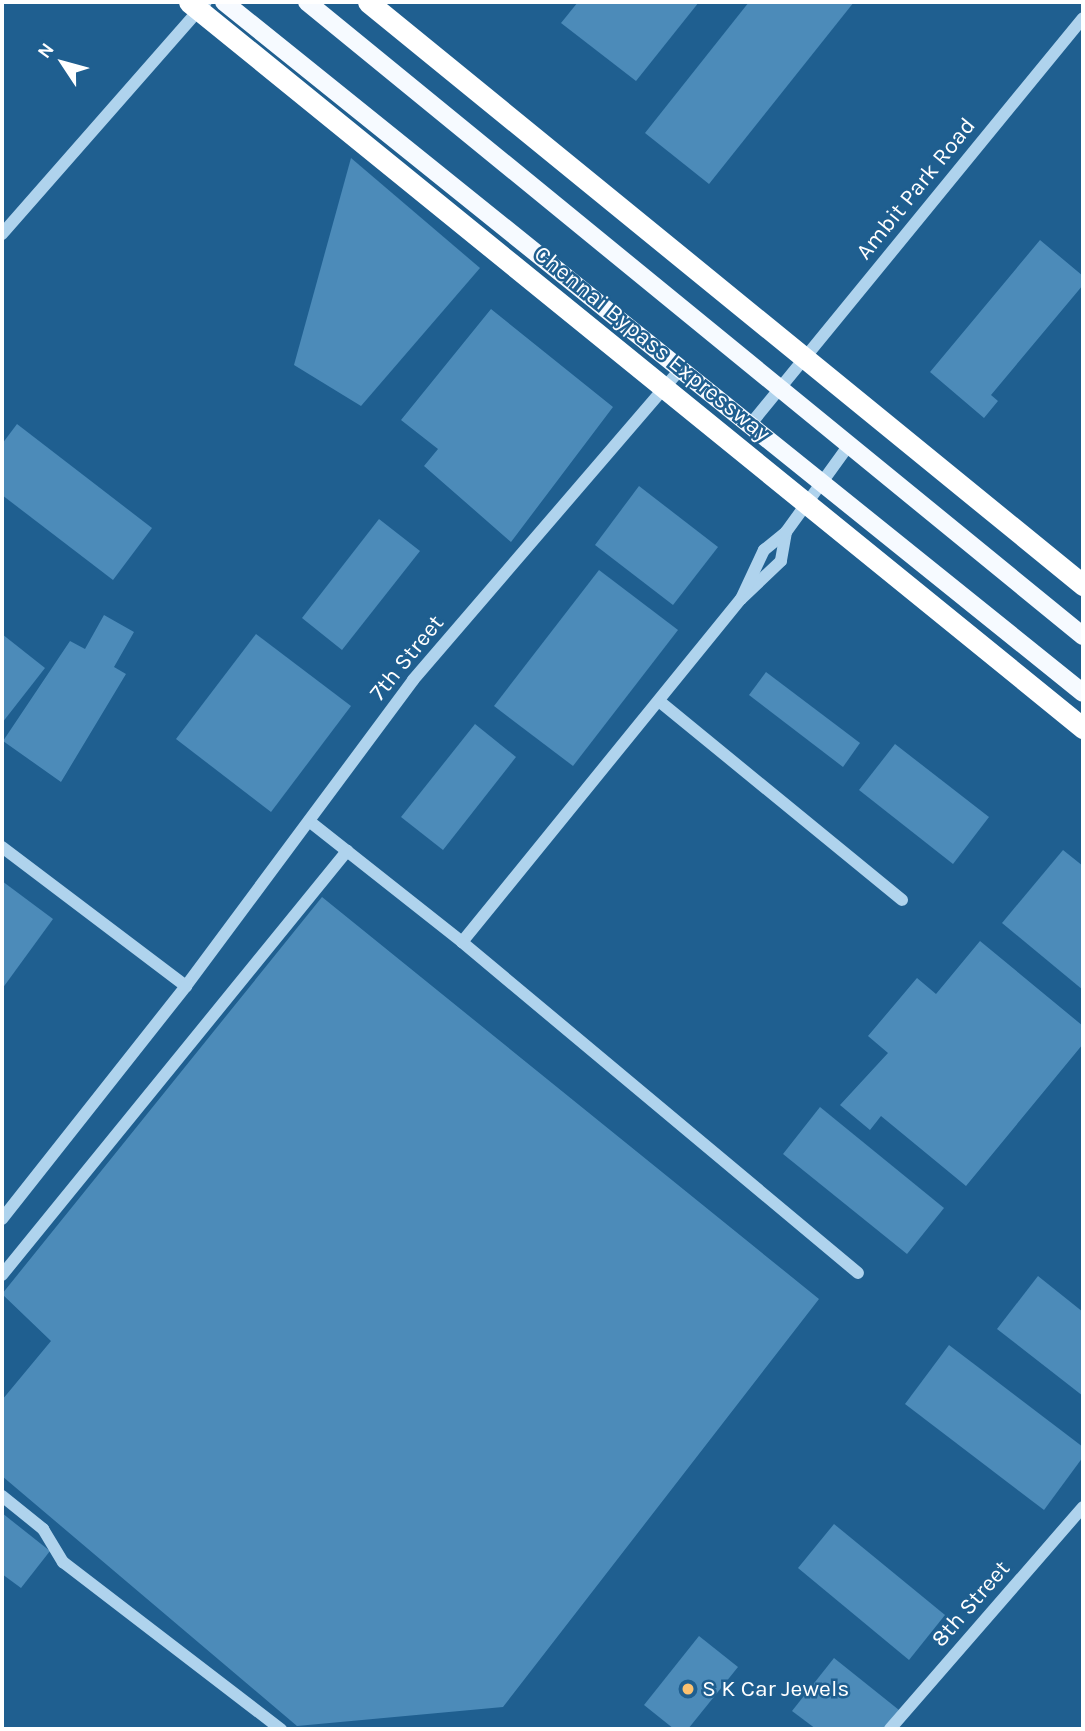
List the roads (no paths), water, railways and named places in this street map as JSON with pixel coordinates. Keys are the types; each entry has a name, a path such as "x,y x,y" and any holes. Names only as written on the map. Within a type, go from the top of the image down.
{"highway":[{"name":"Chennai Bypass Expressway","path":"189,2 1083,727"},
{"path":"368,2 1083,585"}],"main road":[{"path":"223,2 679,371 823,481 1083,693"},
{"path":"307,2 782,386 849,445 1083,636"}],"street":[{"path":"2,234 206,2"},
{"name":"Ambit Park Road","path":"749,426 1083,18"},
{"name":"7th Street","path":"2,1219 186,986 413,680 679,371"},
{"path":"741,599 764,550 786,531 849,445"},
{"path":"462,942 741,599 781,561 786,531"},
{"path":"659,701 902,900"},
{"path":"309,821 462,942 858,1273"},
{"path":"2,847 186,986"},
{"path":"2,1275 347,850"},
{"path":"2,1496 43,1529 63,1562 281,1729"},
{"name":"8th Street","path":"890,1729 1083,1507"}],"place":[{"name":"S K Car Jewels","path":"688,1689"}]}
